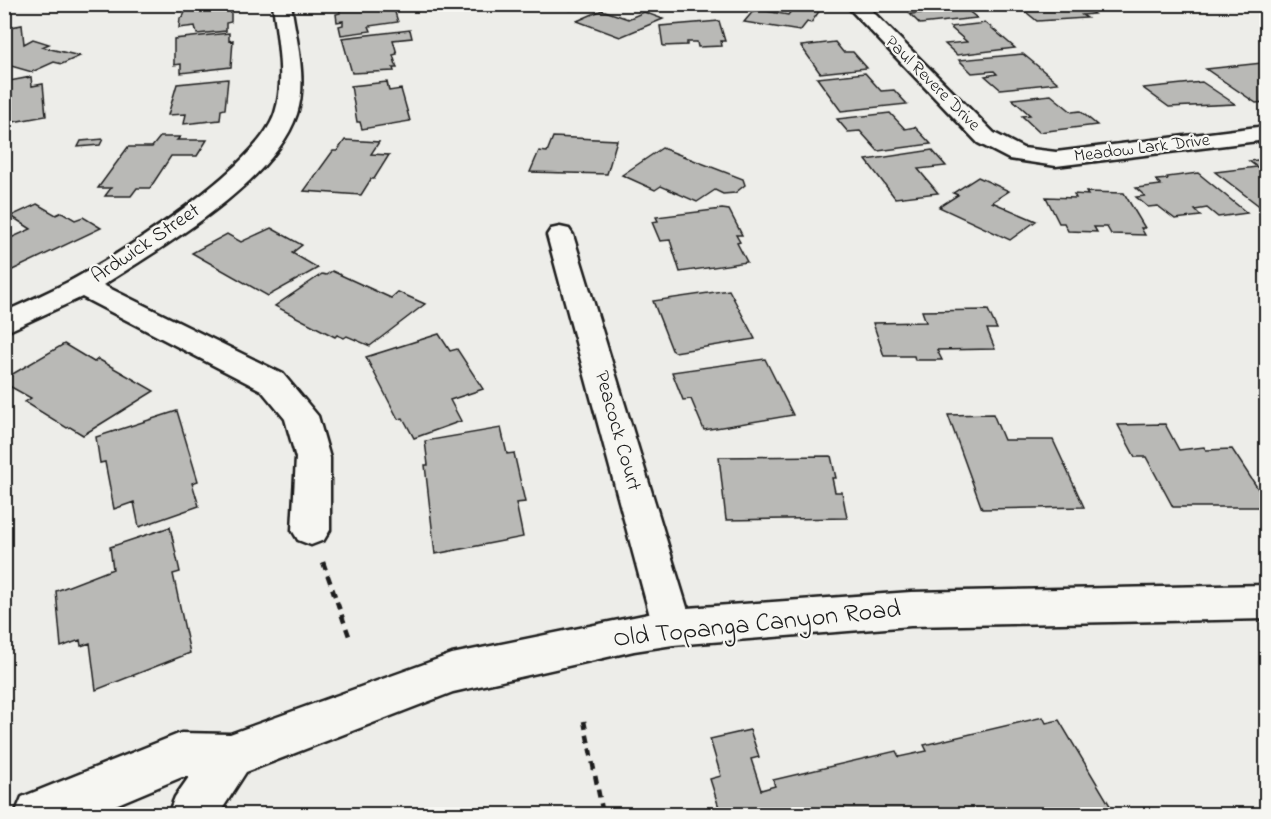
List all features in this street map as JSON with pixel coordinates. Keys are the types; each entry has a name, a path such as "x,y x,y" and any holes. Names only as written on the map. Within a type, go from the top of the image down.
{"street":[{"name":"Ardwick Street","path":"282,4 291,80 286,116 265,151 220,194 82,286 272,382 301,416 313,458 311,530"},
{"name":"Paul Revere Drive","path":"854,4 986,138 1017,154"},
{"name":"Meadow Lark Drive","path":"1017,154 1056,159 1266,133"},
{"name":"Peacock Court","path":"560,235 673,627"},
{"path":"4,324 82,286"},
{"name":"Old Topanga Canyon Road","path":"230,756 452,673 538,652 673,627 911,609 1266,602"},
{"path":"39,814 181,755 230,756"},
{"path":"192,814 230,756"}],"path":[{"path":"311,530 349,636"},
{"path":"584,721 603,814"}],"building":[{"path":"231,4 231,22 226,23 226,31 197,34 195,26 179,28 180,18 183,17 188,5"},
{"path":"339,4 378,4 380,10 394,9 398,22 369,26 371,31 341,35 339,26 343,25 343,21 337,22 336,14 340,13"},
{"path":"568,4 604,4 605,7 570,10"},
{"path":"924,4 972,4 976,8 966,9 977,18 920,24 910,14 932,12"},
{"path":"1016,4 1080,4 1094,14 1082,15 1087,18 1037,21"},
{"path":"795,6 820,10 811,23 807,22 800,31 744,22 755,9 788,15"},
{"path":"602,10 628,19 644,12 663,19 620,37 577,21"},
{"path":"719,21 725,41 721,41 722,46 698,47 697,42 687,42 687,45 663,46 660,26"},
{"path":"986,23 1015,48 957,55 945,44 967,42 950,27"},
{"path":"22,25 24,44 33,39 49,44 42,47 80,56 62,64 54,62 32,72 4,64 4,32 11,27"},
{"path":"410,30 412,38 393,40 397,54 393,55 397,68 393,68 394,71 352,73 342,38"},
{"path":"229,33 229,41 233,40 231,67 181,73 181,64 174,65 174,39"},
{"path":"835,42 843,52 853,52 867,68 820,73 801,46"},
{"path":"1023,54 1058,83 1000,89 985,76 997,74 994,71 972,73 959,60"},
{"path":"1262,63 1266,66 1266,102 1256,103 1206,69"},
{"path":"865,73 881,91 894,90 907,104 841,111 817,78"},
{"path":"31,77 32,86 43,84 46,116 7,123 7,119 4,120 4,82"},
{"path":"228,79 225,109 221,110 220,120 184,124 186,114 168,115 177,84"},
{"path":"387,82 389,91 401,89 410,121 362,129 360,122 357,122 351,86"},
{"path":"1202,82 1235,104 1169,107 1143,88"},
{"path":"1051,95 1072,112 1080,111 1097,125 1039,132 1022,116 1030,115 1012,99"},
{"path":"890,113 905,129 915,127 931,144 878,151 860,131 848,132 837,119"},
{"path":"160,137 180,137 177,140 207,140 197,156 171,156 150,188 137,188 131,196 105,196 111,188 98,188 128,147 152,147"},
{"path":"553,137 617,140 607,174 530,172 539,151 547,152"},
{"path":"103,139 100,145 78,147 81,141"},
{"path":"345,140 379,142 371,154 389,155 374,179 371,179 361,195 304,191 333,151 337,151"},
{"path":"662,148 743,179 745,185 735,193 723,194 715,190 697,202 661,186 655,190 622,175"},
{"path":"932,150 946,166 918,169 938,193 895,198 866,160"},
{"path":"1266,159 1266,211 1215,172 1257,167 1249,161"},
{"path":"1198,173 1247,213 1218,217 1207,208 1195,210 1201,216 1175,219 1158,206 1148,207 1136,197 1145,196 1136,188 1161,185 1156,180"},
{"path":"978,177 1009,191 992,202 1036,221 1010,240 939,207 958,195 953,193"},
{"path":"1086,192 1124,193 1145,228 1141,228 1145,235 1111,234 1107,227 1094,227 1097,232 1068,231 1064,223 1059,223 1046,197 1076,198 1074,194 1088,195"},
{"path":"37,204 56,215 62,212 75,220 83,217 101,228 4,274 4,241 31,229 11,216"},
{"path":"729,210 742,235 736,235 740,242 737,243 747,262 680,272 670,240 660,241 652,222 658,221 656,217"},
{"path":"271,228 302,245 292,253 318,268 268,296 192,253 227,234 241,242"},
{"path":"332,271 391,298 398,292 425,304 370,346 347,336 344,338 337,335 335,337 275,306 322,274 326,275"},
{"path":"729,290 755,339 675,352 672,350 653,301"},
{"path":"988,310 997,329 987,329 995,349 937,350 942,360 915,360 914,356 884,356 873,323 926,322 922,311"},
{"path":"439,334 450,351 457,349 483,389 450,400 461,421 414,438 403,418 398,419 366,357"},
{"path":"64,344 94,362 98,359 154,391 83,435 70,427 67,428 25,402 31,398 4,383 4,379"},
{"path":"765,359 793,415 704,430 691,399 683,400 672,372"},
{"path":"177,411 198,481 192,483 199,506 139,527 134,502 114,509 105,462 100,463 96,437"},
{"path":"993,414 1004,440 1053,440 1084,507 982,509 948,415"},
{"path":"1165,424 1179,450 1204,447 1206,450 1232,449 1266,501 1266,507 1173,507 1146,457 1135,457 1118,425"},
{"path":"501,428 507,454 514,453 525,502 516,503 523,537 435,554 425,465 428,465 425,441"},
{"path":"831,456 836,478 832,478 835,492 842,492 847,518 726,520 719,457"},
{"path":"170,527 180,572 173,574 190,653 96,690 90,643 81,646 80,640 61,647 56,591 113,569 110,547"},
{"path":"1043,717 1046,723 1059,720 1115,814 721,814 710,779 721,776 710,739 750,730 759,757 751,759 761,790 775,786 773,780 896,751 899,757 927,751 924,745"}]}
